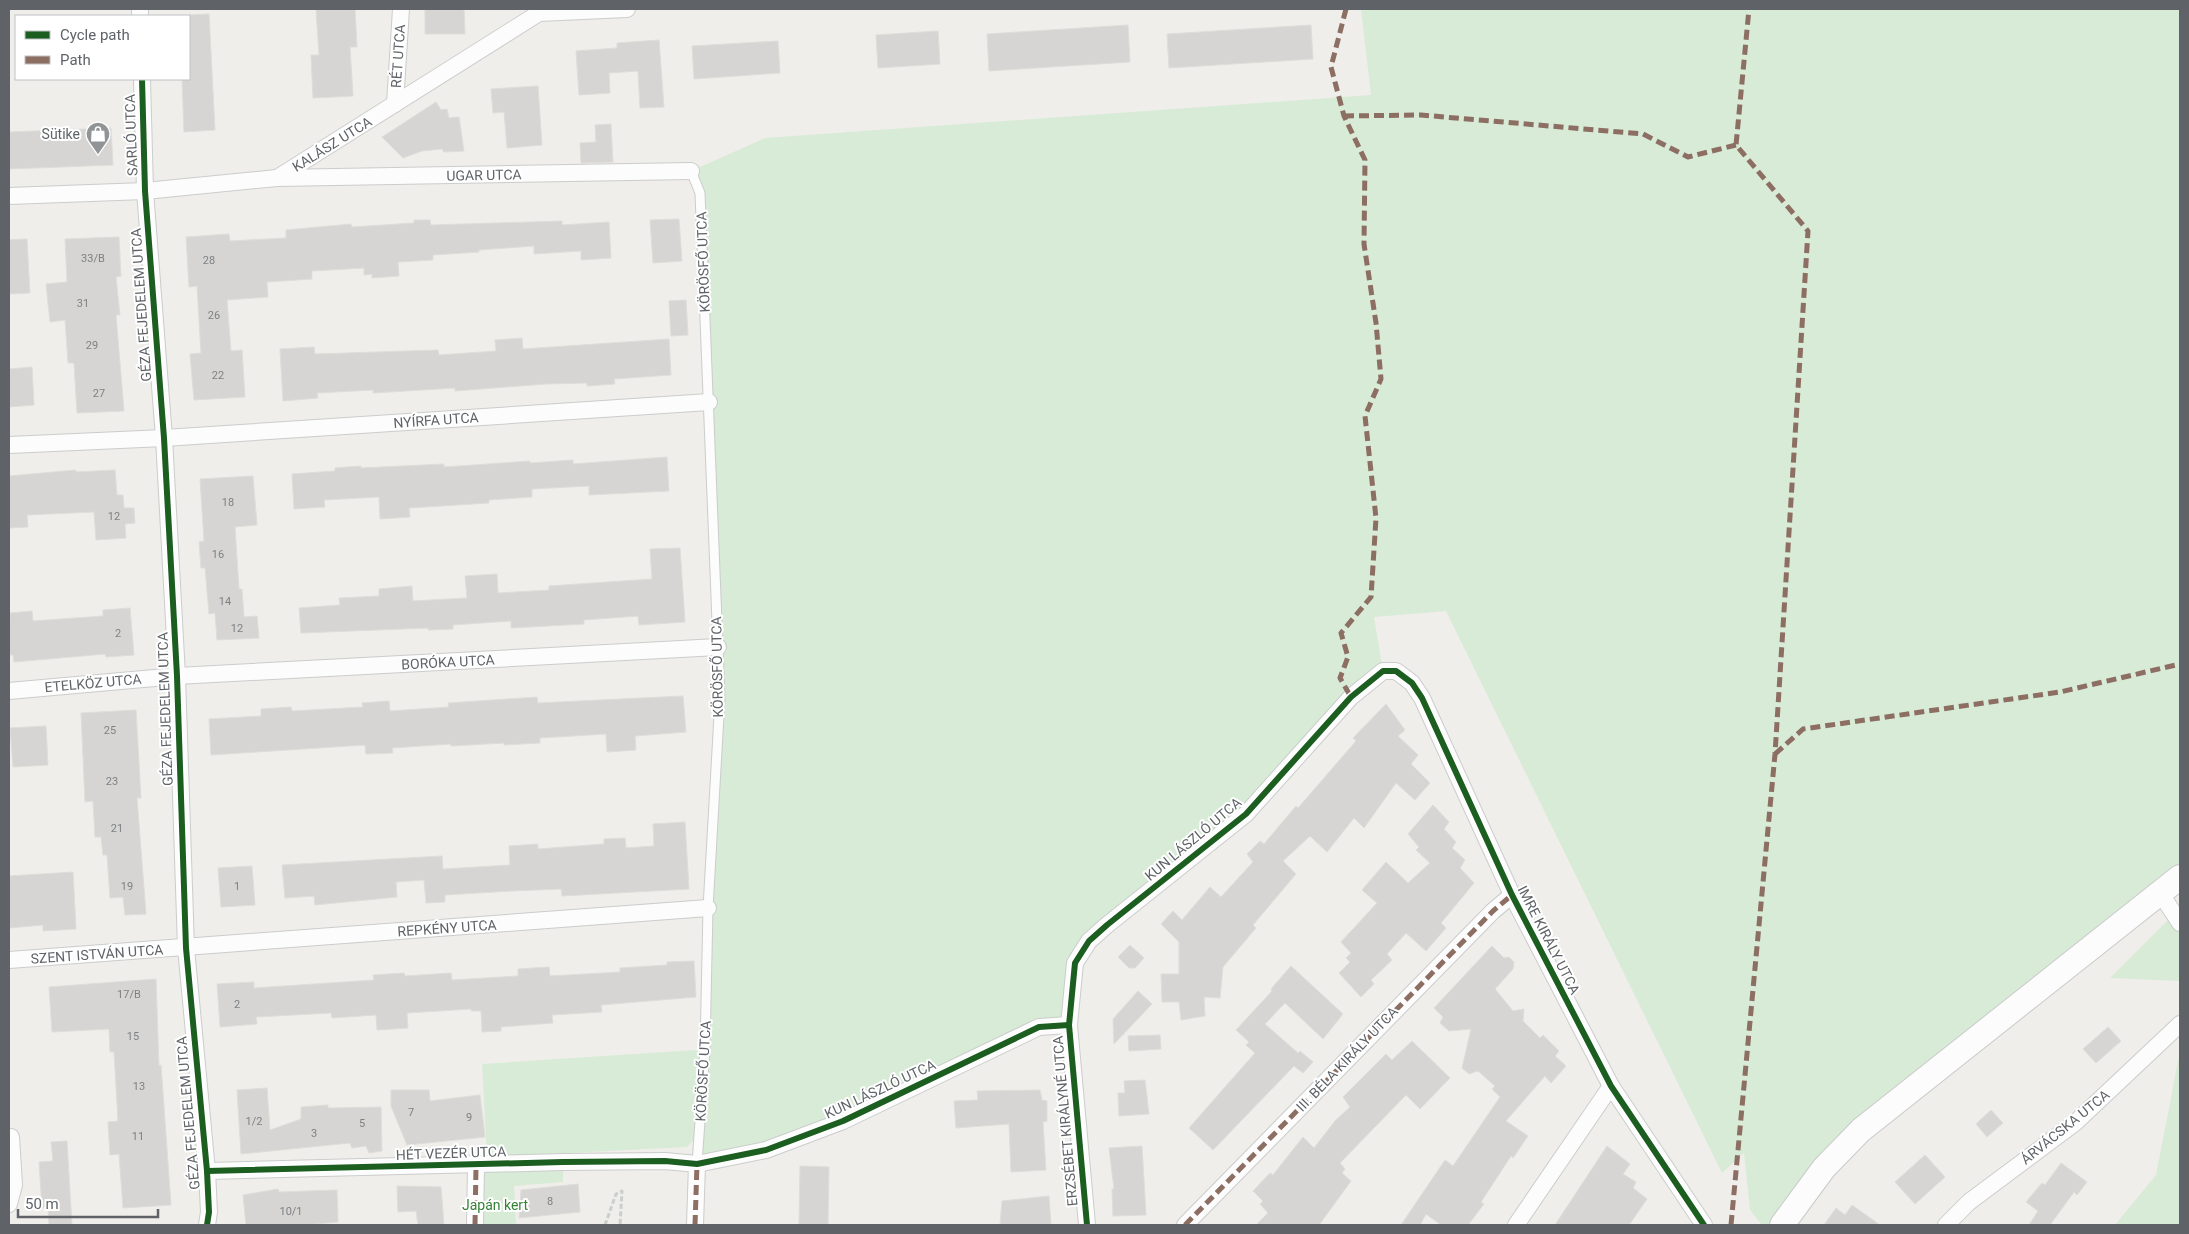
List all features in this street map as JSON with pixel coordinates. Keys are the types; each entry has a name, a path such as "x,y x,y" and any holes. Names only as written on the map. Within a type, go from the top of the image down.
{"main road":[{"path":"1782,1225 1824,1168 1861,1130 2161,894 2180,877"}],"street":[{"name":"RÉT UTCA","path":"395,104 401,9"},
{"name":"KALÁSZ UTCA","path":"9,196 145,191 277,178 539,11 627,9"},
{"name":"SARLÓ UTCA","path":"142,80 145,191"},
{"name":"UGAR UTCA","path":"277,178 691,171"},
{"name":"GÉZA FEJEDELEM UTCA","path":"145,191 164,438 177,676 186,948 206,1171 209,1212 207,1225"},
{"name":"NYÍRFA UTCA","path":"164,438 708,402"},
{"path":"9,445 164,438"},
{"name":"BORÓKA UTCA","path":"177,676 718,647"},
{"name":"IMRE KIRÁLY UTCA","path":"1382,671 1396,670 1412,683 1422,698 1512,895 1612,1086 1704,1225"},
{"name":"KUN LÁSZLÓ UTCA","path":"1072,985 1075,963 1089,941 1246,814 1339,708 1382,671"},
{"name":"ETELKÖZ UTCA","path":"9,690 177,676"},
{"path":"2161,894 2180,923"},
{"name":"III. BÉLA KIRÁLY UTCA","path":"1185,1225 1472,932 1512,895"},
{"name":"REPKÉNY UTCA","path":"186,948 708,908"},
{"name":"SZENT ISTVÁN UTCA","path":"9,960 186,948"},
{"name":"ERZSÉBET KIRÁLYNÉ UTCA","path":"1072,985 1069,1025 1087,1225"},
{"name":"ÁRVÁCSKA UTCA","path":"1946,1225 1969,1202 2076,1122 2180,1024"},
{"name":"KUN LÁSZLÓ UTCA","path":"696,1164 766,1150 843,1121 1039,1027 1069,1025"},
{"path":"1516,1225 1612,1086"},
{"path":"9,1204 14,1185 11,1137"},
{"name":"HÉT VEZÉR UTCA","path":"206,1171 476,1166 563,1162 665,1161 696,1164"},
{"path":"695,1225 696,1164"},
{"path":"475,1225 476,1166"}],"lane":[{"name":"KÖRÖSFŐ UTCA","path":"691,171 700,193 720,698 708,908 705,1050 696,1164"}],"path":[{"path":"605,1225 616,1194 622,1191 620,1225"}],"green space":[{"path":"1361,9 2180,9 2180,864 2132,908 1853,1130 1777,1225 1762,1225 1750,1210 1744,1153 1722,1173 1446,611 1374,617 1383,671 1246,814 1075,963 1069,1025 1039,1027 843,1121 697,1164 720,698 700,193 691,171 765,138 1371,95"},
{"path":"2180,908 2180,981 2110,978"},
{"path":"696,1050 700,1052 695,1139 687,1147 487,1157 482,1064"},
{"path":"2180,1051 2180,1225 2115,1225 2156,1175"},
{"name":"Japán kert","path":"563,1162 563,1182 514,1186 516,1225 475,1225 476,1166"}],"building":[{"path":"316,9 355,9 357,47 350,47 353,96 313,98 311,55 319,55"},
{"path":"425,9 464,9 465,34 425,34"},
{"path":"209,14 215,130 184,132 182,80 190,80 189,15"},
{"path":"1128,25 1130,62 989,71 987,34"},
{"path":"1311,25 1313,59 1169,68 1167,34"},
{"path":"938,31 940,64 878,68 876,35"},
{"path":"659,40 664,107 640,108 638,71 609,73 610,93 579,95 576,51 617,48 617,43"},
{"path":"778,41 780,73 694,79 692,46"},
{"path":"538,86 542,145 507,148 504,112 493,113 491,89"},
{"path":"436,102 441,110 447,109 449,118 459,117 464,151 444,152 442,149 422,151 403,158 382,137"},
{"path":"611,124 613,162 581,163 580,143 596,142 595,125"},
{"path":"111,128 113,165 9,169 9,132"},
{"path":"679,219 682,261 653,263 650,220"},
{"path":"414,220 430,220 431,225 562,221 562,225 609,222 611,258 581,260 581,251 534,254 534,246 433,255 433,260 398,262 399,276 372,278 372,274 364,275 364,268 312,271 312,279 267,282 268,297 227,300 231,351 242,350 245,397 194,400 190,354 201,353 197,286 189,287 186,237 229,234 230,241 286,238 286,230 351,224 352,227 414,223"},
{"path":"119,237 121,276 116,277 120,315 116,315 124,411 77,413 74,363 68,363 65,320 50,322 46,284 67,282 65,239"},
{"path":"27,239 30,293 9,294 9,240"},
{"path":"686,300 688,335 671,336 669,301"},
{"path":"522,338 523,349 669,339 671,375 614,379 615,384 587,386 587,383 546,384 455,391 455,388 373,393 373,390 317,393 318,398 283,401 280,349 314,347 315,354 438,350 439,355 496,351 495,340"},
{"path":"32,367 34,405 9,407 9,369"},
{"path":"667,457 669,491 589,495 589,486 532,489 532,497 489,500 489,503 409,508 410,517 380,519 379,497 324,500 325,507 294,509 292,474 335,471 335,468 444,464 444,467 573,460 573,464"},
{"path":"76,470 76,472 115,470 117,495 123,495 124,508 134,508 135,523 125,524 126,538 96,540 94,512 27,515 28,527 9,528 9,476"},
{"path":"253,476 257,525 235,527 239,589 242,589 244,617 257,616 259,638 217,640 215,613 209,614 205,568 201,568 199,542 204,541 200,479"},
{"path":"680,548 685,622 639,625 638,616 584,620 584,624 511,628 511,621 453,625 453,629 428,630 428,628 301,633 299,608 340,605 339,598 379,596 379,589 412,586 413,601 467,598 465,576 497,574 498,593 549,590 549,586 652,579 650,549"},
{"path":"130,608 134,655 106,657 105,654 14,662 13,655 9,655 10,613 32,611 33,621 103,616 103,610"},
{"path":"683,696 686,732 635,736 636,750 607,752 606,734 540,738 540,743 451,746 451,744 392,748 393,753 366,754 365,745 211,755 209,719 261,716 261,709 291,707 292,711 363,707 362,703 389,701 390,711 449,707 448,703 537,697 538,703"},
{"path":"1386,704 1405,730 1398,736 1418,755 1411,764 1430,783 1415,800 1396,783 1364,828 1354,818 1327,852 1310,836 1283,861 1296,874 1253,925 1256,928 1223,967 1220,998 1204,997 1205,1016 1181,1020 1179,1002 1162,1002 1161,974 1179,974 1179,942 1161,924 1173,911 1182,920 1210,887 1221,897 1253,862 1247,854 1260,841 1264,844 1296,806 1298,808 1356,741 1353,738"},
{"path":"136,710 141,798 137,798 146,914 125,915 123,897 110,898 107,855 103,855 101,837 95,837 93,801 85,802 81,713"},
{"path":"46,726 48,765 13,767 10,728"},
{"path":"1433,805 1449,822 1444,829 1456,842 1452,848 1465,860 1460,868 1474,883 1441,923 1446,928 1426,951 1406,933 1387,954 1392,960 1371,980 1374,984 1361,997 1339,973 1350,962 1346,958 1351,953 1341,942 1377,903 1362,890 1386,862 1408,883 1430,863 1416,850 1419,847 1408,834"},
{"path":"685,822 689,889 562,896 561,889 512,891 445,895 445,902 426,903 424,880 396,882 397,897 315,905 314,896 285,898 282,865 442,856 443,869 510,865 509,846 538,844 538,849 604,844 604,839 625,838 626,848 654,846 653,824"},
{"path":"252,866 255,905 221,907 218,868"},
{"path":"73,872 76,929 43,931 43,925 9,928 9,876"},
{"path":"1130,945 1144,958 1135,968 1129,968 1118,957"},
{"path":"1492,946 1504,958 1509,957 1514,962 1513,969 1495,989 1513,1011 1524,1009 1523,1021 1540,1038 1543,1035 1559,1051 1555,1056 1566,1066 1551,1083 1545,1076 1506,1121 1528,1136 1513,1158 1511,1156 1481,1202 1484,1204 1468,1225 1441,1225 1426,1214 1420,1225 1401,1225 1445,1160 1453,1166 1500,1097 1492,1089 1495,1086 1478,1071 1469,1074 1462,1068 1471,1029 1449,1031 1440,1023 1443,1017 1434,1008"},
{"path":"694,961 696,997 601,1005 602,1012 552,1015 553,1023 501,1027 501,1031 482,1032 481,1011 471,1011 471,1009 407,1013 408,1028 377,1030 376,1015 332,1018 331,1013 256,1017 257,1024 220,1027 217,984 254,982 254,988 374,980 373,975 404,973 405,976 451,973 452,980 518,976 518,969 549,967 550,976 620,972 620,968 667,965 667,962"},
{"path":"1291,966 1343,1014 1323,1039 1285,1003 1265,1024 1298,1053 1300,1051 1313,1062 1303,1073 1294,1066 1213,1150 1189,1128 1255,1053 1246,1045 1249,1042 1236,1030 1272,991 1271,989"},
{"path":"156,979 159,1066 161,1065 171,1205 123,1208 119,1154 110,1155 108,1122 118,1121 114,1052 110,1052 109,1029 52,1032 49,987"},
{"path":"1138,991 1152,1004 1114,1044 1113,1019"},
{"path":"2108,1027 2121,1041 2096,1063 2083,1049"},
{"path":"1160,1035 1161,1049 1129,1051 1128,1036"},
{"path":"1412,1041 1450,1078 1420,1109 1406,1095 1340,1163 1345,1169 1342,1173 1351,1181 1319,1225 1256,1225 1268,1213 1260,1204 1263,1201 1253,1191 1270,1173 1273,1175 1303,1137 1314,1148 1335,1121 1350,1107 1343,1097 1386,1054 1392,1060"},
{"path":"1145,1080 1149,1114 1119,1116 1118,1093 1125,1093 1124,1081"},
{"path":"267,1088 270,1130 301,1119 301,1107 328,1105 328,1108 381,1107 382,1151 369,1153 366,1146 352,1148 350,1143 241,1154 237,1090"},
{"path":"391,1090 429,1090 430,1101 480,1095 485,1137 407,1145 391,1106"},
{"path":"1040,1090 1042,1100 1047,1101 1047,1121 1043,1122 1046,1170 1011,1172 1009,1124 956,1128 954,1101 978,1100 977,1091"},
{"path":"1991,1110 2003,1123 1987,1137 1976,1124"},
{"path":"67,1141 72,1225 49,1225 48,1207 42,1208 39,1162 53,1161 51,1142"},
{"path":"1142,1146 1146,1215 1113,1216 1112,1189 1114,1189 1109,1148"},
{"path":"1607,1146 1630,1164 1623,1174 1636,1182 1633,1188 1647,1199 1629,1225 1555,1225"},
{"path":"1925,1155 1945,1177 1915,1204 1895,1182"},
{"path":"2061,1163 2087,1182 2077,1195 2074,1192 2050,1225 2029,1225 2038,1211 2026,1202 2042,1183 2045,1185"},
{"path":"800,1166 829,1167 828,1225 799,1225"},
{"path":"578,1184 580,1212 519,1218 521,1190"},
{"path":"397,1186 441,1187 444,1225 418,1225 416,1211 398,1212"},
{"path":"278,1189 279,1192 337,1190 338,1222 304,1225 246,1225 243,1195"},
{"path":"1049,1196 1051,1225 1000,1225 1002,1201"},
{"path":"1852,1205 1880,1225 1824,1225 1836,1208 1845,1215"}],"marked path":[{"path":"1346,9 1331,67 1344,116 1365,160 1364,244 1376,323 1381,379 1365,416 1376,518 1371,597 1341,633 1348,657 1340,678 1351,697"},
{"path":"1731,1225 1775,754 1808,231 1736,145 1749,9"},
{"path":"1344,116 1421,115 1643,134 1688,157 1736,145"},
{"path":"1775,754 1803,729 2060,692 2180,664"},
{"path":"1185,1225 1493,911 1512,895"},
{"path":"695,1225 697,1164 700,1163"},
{"path":"475,1225 476,1166"}],"cycle path":[{"path":"142,80 145,191 164,438 177,676 186,948 207,1171 209,1212 207,1225"},
{"path":"1087,1225 1069,1025 1075,963 1089,941 1107,925 1246,814 1351,697 1383,671 1396,671 1412,683 1422,698 1512,895 1611,1086 1704,1225"},
{"path":"207,1171 563,1162 665,1161 697,1164 766,1150 843,1121 1039,1027 1069,1025"}],"place":[{"name":"Sütike","path":"98,155"}]}
